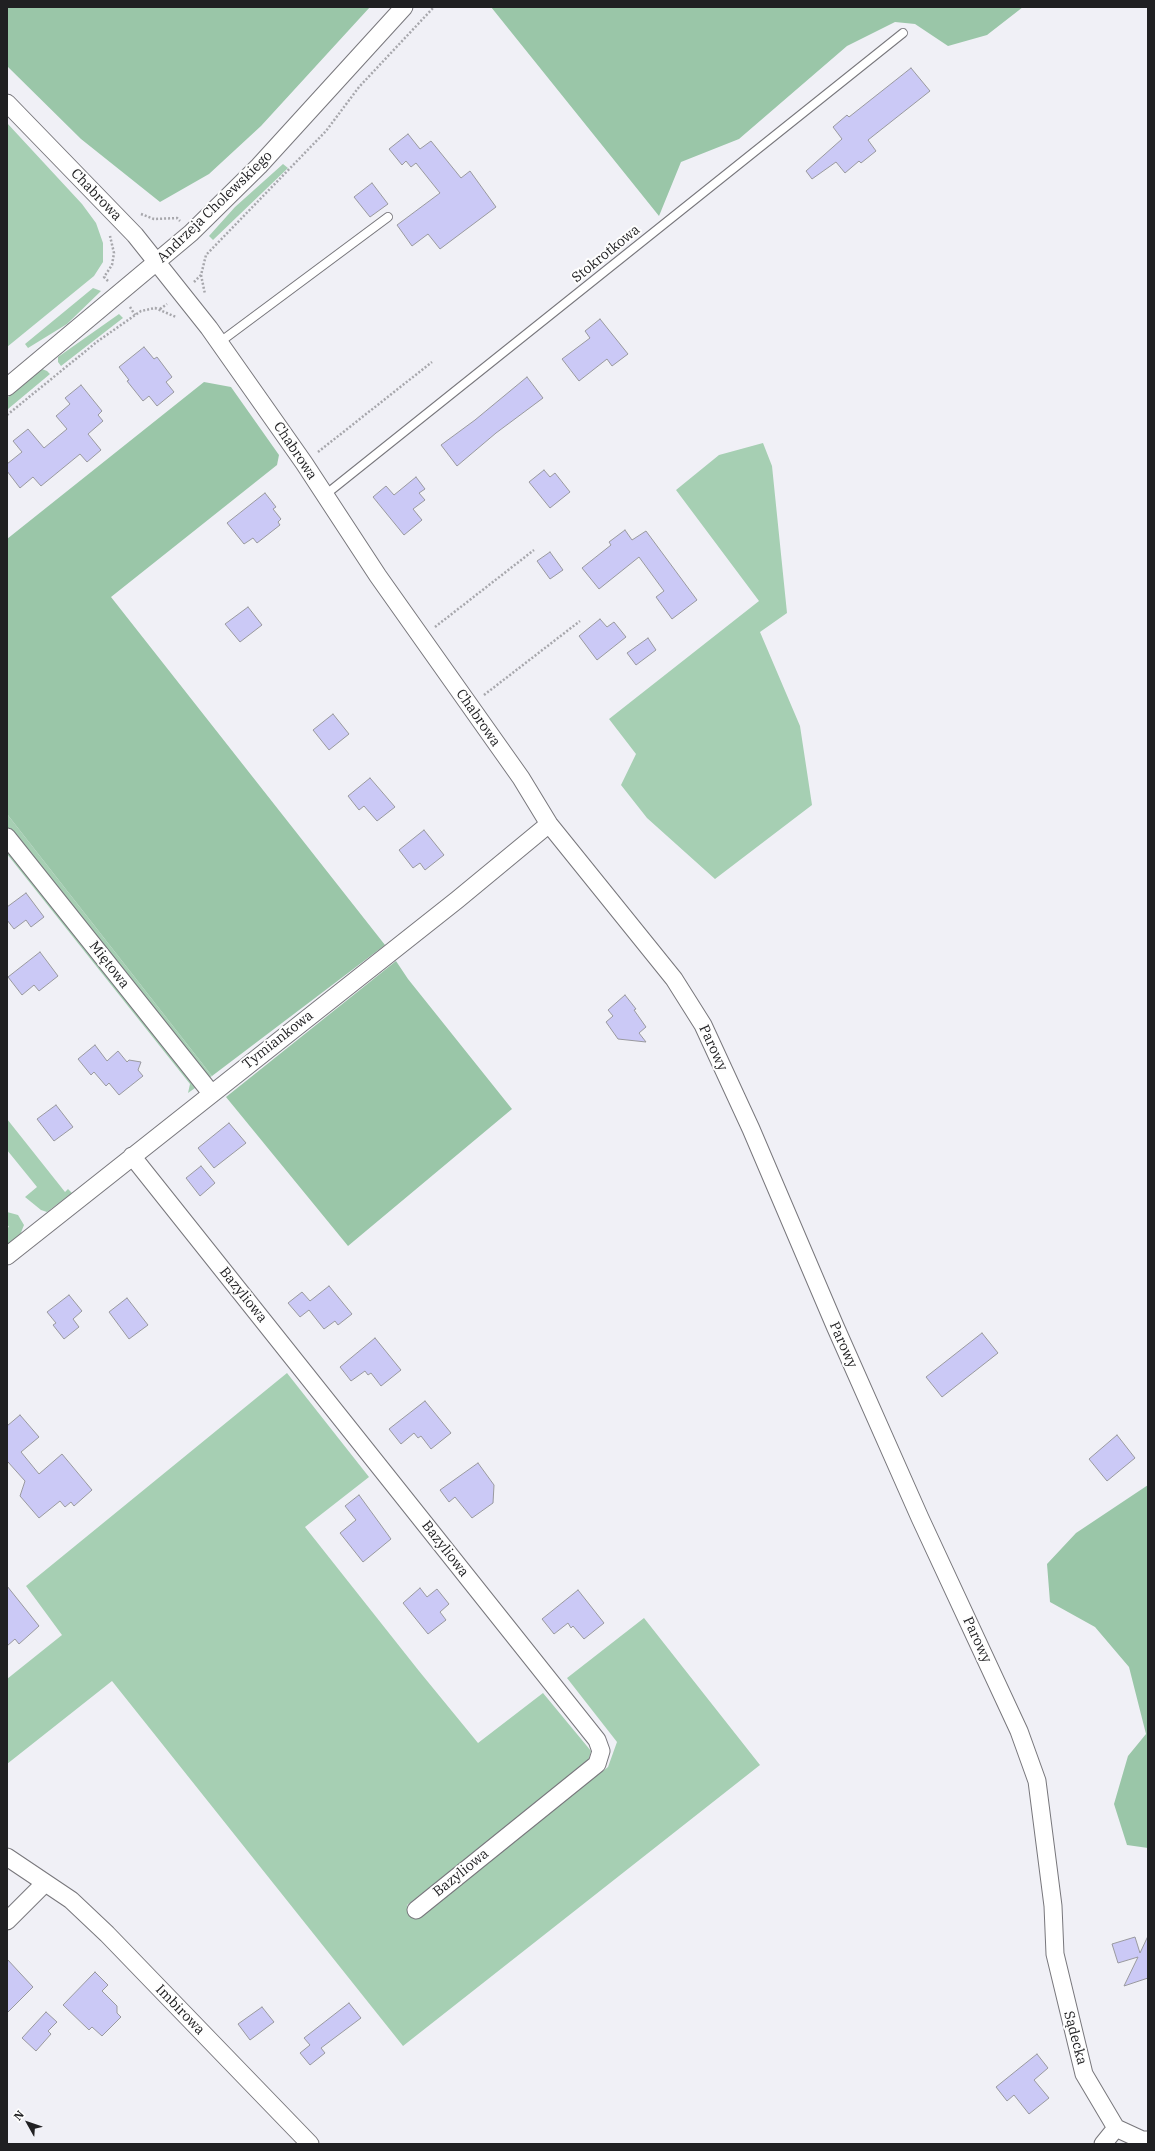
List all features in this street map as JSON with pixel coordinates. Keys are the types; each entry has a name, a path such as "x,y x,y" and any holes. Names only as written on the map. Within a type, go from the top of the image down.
{"street":[{"name":"Andrzeja Cholewskiego","path":"7,387 191,233 259,166 404,7"},
{"name":"Chabrowa","path":"7,103 135,235 220,342 304,463 378,576 521,778 549,824"},
{"name":"Tymiankowa","path":"7,1256 211,1093 451,905 549,824"},
{"name":"Parowy","path":"549,824 674,979 703,1025 751,1129 835,1326 920,1518 1019,1730 1037,1780 1053,1906"},
{"name":"Miętowa","path":"7,837 211,1093"},
{"name":"Bazyliowa","path":"132,1156 597,1740 601,1751 597,1764 416,1910"},
{"name":"Imbirowa","path":"7,1857 71,1900 107,1934 310,2144"},
{"path":"7,1921 45,1883"},
{"name":"Sądecka","path":"1053,1906 1054,1954 1084,2074 1116,2128"},
{"path":"1103,2144 1116,2128 1142,2140 1148,2140"}],"lane":[{"name":"Stokrotkowa","path":"325,495 903,33"},
{"path":"220,342 388,217"}],"path":[{"path":"194,282 201,275 204,260 209,252 321,137 359,87 434,7"},
{"path":"154,219 177,218 181,223"},
{"path":"205,248 209,252"},
{"path":"109,283 104,277 112,265 114,253"},
{"path":"7,415 82,354 136,315 147,309 160,309 169,302"},
{"path":"128,306 136,315"},
{"path":"304,463 432,362"},
{"path":"422,637 534,550"},
{"path":"470,706 580,621"}],"green space":[{"path":"7,7 370,7 261,126 209,174 160,202 81,139 7,66"},
{"path":"491,7 1023,7 987,35 948,46 915,24 895,22 847,46 739,139 681,162 659,216"},
{"path":"7,123 82,204 96,223 103,243 103,262 94,276 7,347"},
{"path":"283,164 288,168 213,240 209,236 235,207"},
{"path":"93,288 101,291 67,324 28,348 25,344"},
{"path":"119,314 123,318 61,366 58,362 58,357"},
{"path":"42,369 50,374 8,409 7,398"},
{"path":"204,382 231,387 279,455 277,465 111,597 385,945 212,1076 7,814 7,539"},
{"path":"763,443 772,466 787,613 760,632 800,726 812,805 715,879 647,818 621,785 636,754 609,719 759,601 676,490 719,455"},
{"path":"7,814 212,1076 188,1093 190,1084 7,854"},
{"path":"396,961 408,979 512,1109 348,1246 226,1097"},
{"path":"7,1119 65,1192 68,1189 72,1193 47,1212 41,1210 25,1197 37,1187 7,1150"},
{"path":"7,1212 18,1215 24,1225 20,1235 7,1246 7,1228 9,1227 7,1224"},
{"path":"287,1373 369,1477 305,1527 419,1671 478,1743 543,1693 591,1751 587,1766 407,1905 415,1917 608,1767 617,1742 567,1678 644,1618 760,1765 403,2046 112,1681 7,1764 7,1679 62,1635 26,1586"},
{"path":"1148,1485 1148,1848 1127,1845 1114,1804 1128,1756 1146,1734 1129,1667 1095,1627 1050,1602 1047,1564 1076,1533"}],"building":[{"path":"911,68 930,91 868,140 876,151 861,163 859,161 845,173 836,162 812,179 806,171 842,139 833,127 847,115 849,117"},
{"path":"408,134 420,149 431,141 461,178 470,171 496,207 440,249 428,234 412,246 397,225 440,193 416,163 411,167 406,161 402,165 389,149"},
{"path":"372,183 388,204 370,217 354,197"},
{"path":"600,319 628,354 612,366 607,359 579,381 562,359 590,338 585,331"},
{"path":"144,347 154,359 157,357 172,377 166,382 174,392 157,406 149,396 143,401 127,381 129,380 119,367"},
{"path":"527,377 543,398 496,433 457,466 441,445 475,420"},
{"path":"81,385 102,411 98,415 103,421 88,434 101,450 87,462 80,454 41,486 33,477 20,488 7,471 7,464 22,452 13,441 28,429 44,448 67,429 56,416 70,404 65,398"},
{"path":"544,470 550,477 555,473 570,492 550,508 529,482"},
{"path":"416,477 425,489 419,493 425,500 413,509 422,520 404,535 373,497 386,486 394,495"},
{"path":"265,493 276,507 273,509 281,519 278,522 280,525 257,543 253,538 244,544 227,523"},
{"path":"625,530 632,540 646,531 697,600 672,619 656,597 664,591 639,557 599,589 582,568 611,545 609,542"},
{"path":"550,552 563,570 550,579 537,561"},
{"path":"248,607 262,625 240,642 225,624"},
{"path":"600,619 607,627 614,622 626,637 597,660 579,636"},
{"path":"648,638 656,650 636,665 627,653"},
{"path":"333,714 349,734 329,750 313,730"},
{"path":"370,778 395,807 377,821 364,806 359,810 348,796"},
{"path":"424,830 444,855 425,870 420,863 413,868 399,850"},
{"path":"26,893 44,917 31,927 26,920 14,929 7,920 7,907"},
{"path":"40,952 58,976 39,991 34,985 22,995 8,977"},
{"path":"625,995 636,1009 634,1010 646,1027 639,1033 646,1042 618,1039 606,1022 613,1016 608,1010"},
{"path":"95,1045 107,1061 118,1051 127,1062 129,1060 141,1062 138,1070 143,1076 119,1095 109,1083 106,1086 94,1072 91,1075 78,1059"},
{"path":"56,1105 73,1127 54,1141 37,1119"},
{"path":"229,1123 246,1143 214,1168 198,1148"},
{"path":"201,1166 215,1183 200,1196 186,1178"},
{"path":"329,1286 352,1314 338,1325 335,1321 324,1329 309,1310 300,1317 288,1303 302,1292 310,1301"},
{"path":"69,1295 82,1311 73,1319 79,1327 64,1339 53,1325 56,1323 47,1312"},
{"path":"127,1298 148,1325 129,1339 109,1312"},
{"path":"982,1333 998,1353 942,1397 926,1377"},
{"path":"375,1338 401,1370 381,1386 371,1373 368,1375 365,1371 351,1381 340,1367"},
{"path":"425,1401 451,1433 431,1449 421,1436 418,1438 414,1433 401,1444 389,1429"},
{"path":"20,1415 39,1437 21,1452 39,1474 62,1454 92,1490 74,1506 71,1502 65,1507 60,1501 39,1518 20,1496 25,1481 8,1462 7,1463 7,1426"},
{"path":"1117,1435 1135,1458 1107,1481 1089,1459"},
{"path":"478,1463 494,1485 493,1503 472,1518 455,1497 449,1502 440,1490"},
{"path":"359,1495 391,1539 363,1562 340,1533 356,1520 345,1506"},
{"path":"7,1586 39,1626 19,1644 15,1639 7,1646"},
{"path":"420,1588 427,1597 437,1589 449,1604 440,1612 446,1620 428,1634 403,1603"},
{"path":"578,1590 604,1623 584,1639 573,1626 571,1628 568,1623 554,1634 542,1619"},
{"path":"1148,1936 1148,1978 1124,1986 1138,1957 1118,1963 1112,1944 1135,1937 1140,1953"},
{"path":"7,1959 33,1987 7,2013"},
{"path":"95,1972 108,1985 102,1991 117,2006 117,2013 121,2017 102,2036 92,2027 89,2030 63,2005"},
{"path":"349,2003 361,2018 321,2048 325,2053 310,2065 300,2053 310,2045 304,2038"},
{"path":"262,2007 274,2022 250,2040 238,2024"},
{"path":"46,2012 57,2022 48,2031 51,2034 36,2051 22,2038"},
{"path":"1037,2054 1048,2068 1034,2080 1049,2098 1029,2114 1014,2095 1007,2101 996,2087"}]}
